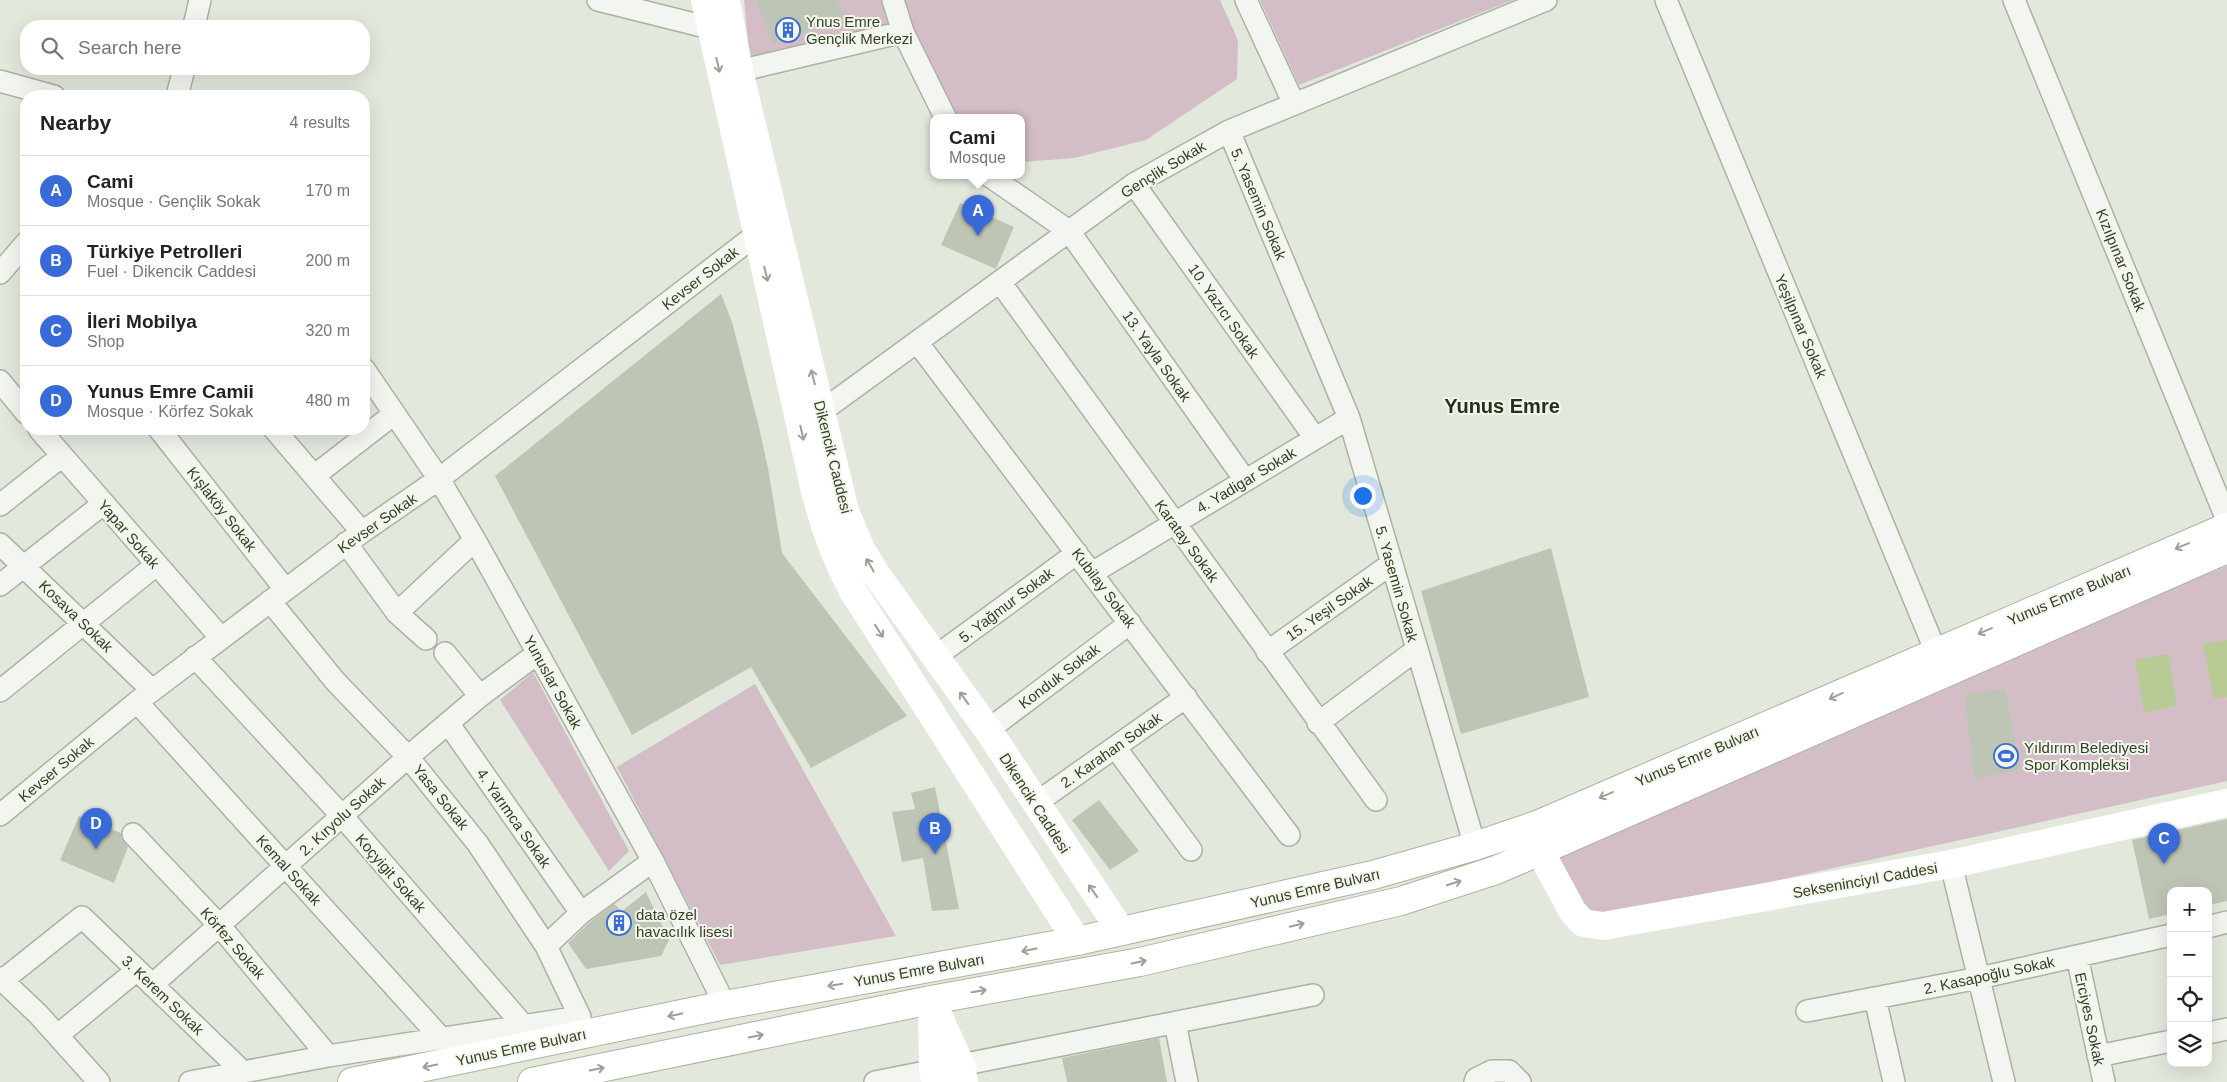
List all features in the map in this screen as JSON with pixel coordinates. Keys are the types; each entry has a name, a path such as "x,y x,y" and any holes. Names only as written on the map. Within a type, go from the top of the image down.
{"main road":[{"name":"Dikencik Caddesi","path":"705,0 825,532 836,560 858,599 1077,941"},
{"name":"Dikencik Caddesi","path":"726,0 739,71 845,511 861,549 876,574 988,730 1121,931"},
{"name":"Yunus Emre Bulvarı","path":"352,1082 725,1005 1077,941 1373,876 1475,846 1537,825 2227,527"},
{"name":"Yunus Emre Bulvarı","path":"545,1081 931,1000 1123,965 1401,901 1496,870 2227,549"},
{"name":"Sekseninciyıl Caddesi","path":"1540,851 1573,912 1583,923 1603,926 1951,864 2227,804"},
{"path":"925,969 931,1000 935,1076"},
{"path":"931,1000 962,1074"}],"street":[{"path":"195,20 200,0"},
{"path":"598,0 710,28"},
{"path":"893,0 903,32 944,114"},
{"path":"1246,0 1294,104"},
{"name":"Gençlik Sokak","path":"822,411 1134,184 1229,131 1546,0"},
{"name":"Yeşilpınar Sokak","path":"1666,0 1936,652"},
{"name":"Kızılpınar Sokak","path":"2014,0 2227,520"},
{"path":"739,71 903,32"},
{"path":"179,90 182,75"},
{"path":"0,81 32,90"},
{"name":"5. Yasemin Sokak","path":"1229,131 1349,418 1475,846"},
{"path":"994,179 1069,231"},
{"name":"10. Yazıcı Sokak","path":"1134,184 1315,438"},
{"name":"13. Yayla Sokak","path":"1069,231 1245,480"},
{"name":"Kevser Sokak","path":"0,815 144,696 354,538 439,480 757,234"},
{"path":"0,273 20,258"},
{"name":"Karatay Sokak","path":"1000,282 1318,723 1376,800"},
{"name":"Kubilay Sokak","path":"917,342 1289,835"},
{"name":"Yunuslar Sokak","path":"370,378 439,480 475,540 654,861 725,1005"},
{"path":"0,381 20,406"},
{"path":"370,433 394,414"},
{"name":"4. Yadigar Sokak","path":"1092,573 1349,418"},
{"name":"Yapar Sokak","path":"45,435 221,638"},
{"name":"Kışlaköy Sokak","path":"163,435 278,595"},
{"path":"279,435 314,476 354,538 397,614 426,639"},
{"path":"314,476 367,435"},
{"path":"0,505 62,456"},
{"path":"0,585 103,504"},
{"path":"397,614 475,540"},
{"name":"Kosava Sokak","path":"0,544 84,624 144,696"},
{"name":"5. Yağmur Sokak","path":"935,657 1076,553"},
{"name":"15. Yeşil Sokak","path":"1267,652 1391,564"},
{"path":"0,691 156,565"},
{"name":"Yasa Sokak","path":"278,595 336,680 408,757 478,844 546,946 580,1016 523,1025"},
{"name":"Konduk Sokak","path":"988,730 1130,623"},
{"path":"1318,723 1416,650"},
{"path":"445,653 480,696"},
{"name":"2. Kıryolu Sokak","path":"152,985 408,757 480,696 538,653"},
{"name":"Koçyigit Sokak","path":"195,657 342,817 523,1025"},
{"name":"Kemal Sokak","path":"144,696 286,866 441,1038"},
{"name":"2. Karahan Sokak","path":"1036,803 1186,697"},
{"name":"4. Yarımca Sokak","path":"448,723 581,913"},
{"path":"1116,747 1190,850"},
{"name":"Körfez Sokak","path":"133,834 219,926 328,1056"},
{"path":"546,946 581,913 654,861"},
{"path":"1951,864 2004,1082"},
{"name":"3. Kerem Sokak","path":"2,979 82,917 243,1072"},
{"path":"2212,926 2227,922"},
{"name":"2. Kasapoğlu Sokak","path":"1806,1011 1979,978 2167,936"},
{"name":"Erciyes Sokak","path":"2077,956 2104,1082"},
{"path":"58,1035 136,970"},
{"path":"2,979 58,1035 99,1082"},
{"path":"875,1082 962,1074 1175,1023 1313,995"},
{"path":"1875,998 1894,1082"},
{"path":"1175,1023 1187,1082"},
{"path":"190,1082 328,1056 523,1025"},
{"path":"2212,1032 2227,1029"},
{"path":"2098,1056 2167,1042"},
{"path":"1475,1082 1476,1079 1492,1072 1509,1071 1520,1082"}],"shaded area":[{"path":"744,0 1220,0 1238,40 1237,79 1146,140 1074,158 1025,162 1025,114 950,114 894,31 750,64"},
{"path":"1260,0 1513,0 1299,85"},
{"name":"Yıldırım Belediyesi Spor Kompleksi","path":"2227,566 2227,781 1743,888 1588,917 1551,857 2044,642"},
{"path":"2227,640 2227,697 2214,699 2203,644"},
{"path":"2168,654 2177,706 2144,713 2135,660"},
{"path":"533,672 629,851 609,871 500,700"},
{"path":"755,684 896,936 720,965 617,767"}],"building":[{"name":"Ynus Emre Gençlik Merkezi","path":"756,0 837,0 844,16 773,44"},
{"path":"960,203 1014,227 996,269 941,245"},
{"path":"721,294 732,322 758,423 768,468 782,553 907,716 811,768 751,667 632,735 495,476"},
{"path":"1551,548 1589,697 1461,734 1421,591"},
{"path":"2005,689 2021,769 1974,780 1965,694"},
{"path":"935,787 959,909 932,911 923,858 902,862 892,812 915,809 911,793"},
{"path":"1099,800 1139,851 1110,870 1072,820"},
{"path":"79,816 121,833 121,837 128,847 114,883 60,860"},
{"path":"2227,819 2227,901 2212,904 2212,887 2167,887 2167,915 2149,919 2132,840"},
{"name":"data özel havacılık lisesi","path":"646,892 669,940 661,956 586,969 568,943 589,923 614,904 622,911"},
{"path":"1159,1038 1167,1082 1067,1082 1062,1058"}],"place":[{"name":"Ynus Emre Gençlik Merkezi","path":"788,30"},
{"name":"Cami","path":"978,236"},
{"name":"Yıldırım Belediyesi Spor Kompleksi","path":"2006,756"},
{"name":"Yunus Emre Camii","path":"96,849"},
{"name":"Türkiye Petrolleri","path":"935,854"},
{"name":"İleri Mobilya","path":"2164,864"},
{"name":"data özel havacılık lisesi","path":"619,923"}],"district":[{"name":"Yunus Emre","path":"1502,406"}]}
